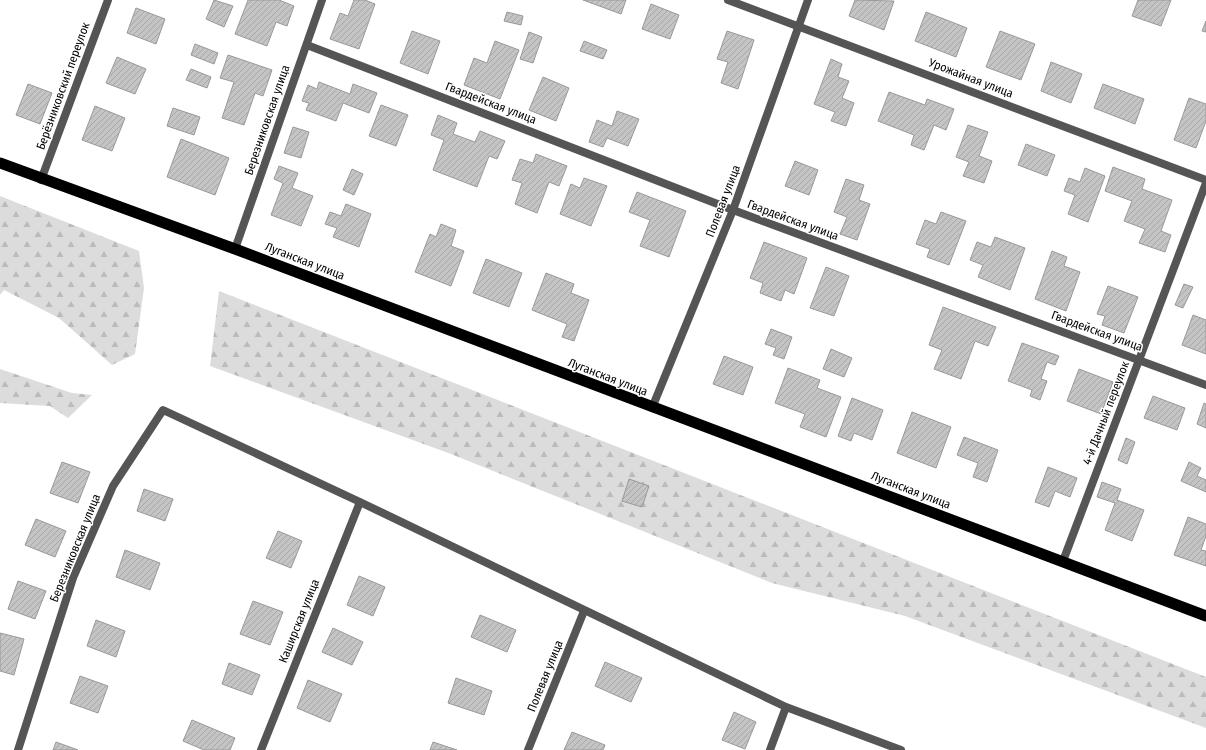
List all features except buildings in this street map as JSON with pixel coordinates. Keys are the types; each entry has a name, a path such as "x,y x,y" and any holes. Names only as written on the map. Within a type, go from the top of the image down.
{"highway":[{"name":"Луганская улица","path":"0,163 41,180 235,249 652,408 1063,561 1206,616"}],"street":[{"name":"Берёзниковский переулок","path":"41,180 108,0"},
{"name":"Березниковская улица","path":"235,249 322,0"},
{"name":"Урожайная улица","path":"728,0 1206,180"},
{"name":"Полевая улица","path":"652,408 733,210 808,0"},
{"name":"Гвардейская улица","path":"307,45 733,210 1206,385"},
{"name":"4-й Дачный переулок","path":"1063,561 1206,183"},
{"name":"Березниковская улица","path":"18,750 73,578 113,486 163,410 360,502"},
{"path":"360,502 786,707 901,750"},
{"name":"Каширская улица","path":"261,750 360,502"},
{"name":"Полевая улица","path":"528,750 584,611"},
{"path":"770,750 786,707"}],"green space":[{"path":"0,196 139,251 144,288 135,354 112,365 59,318 4,290 0,295"},
{"path":"219,291 1206,677 1206,728 905,616 772,583 451,454 210,366"},
{"path":"0,369 72,393 92,395 68,418 50,406 0,403"}]}
